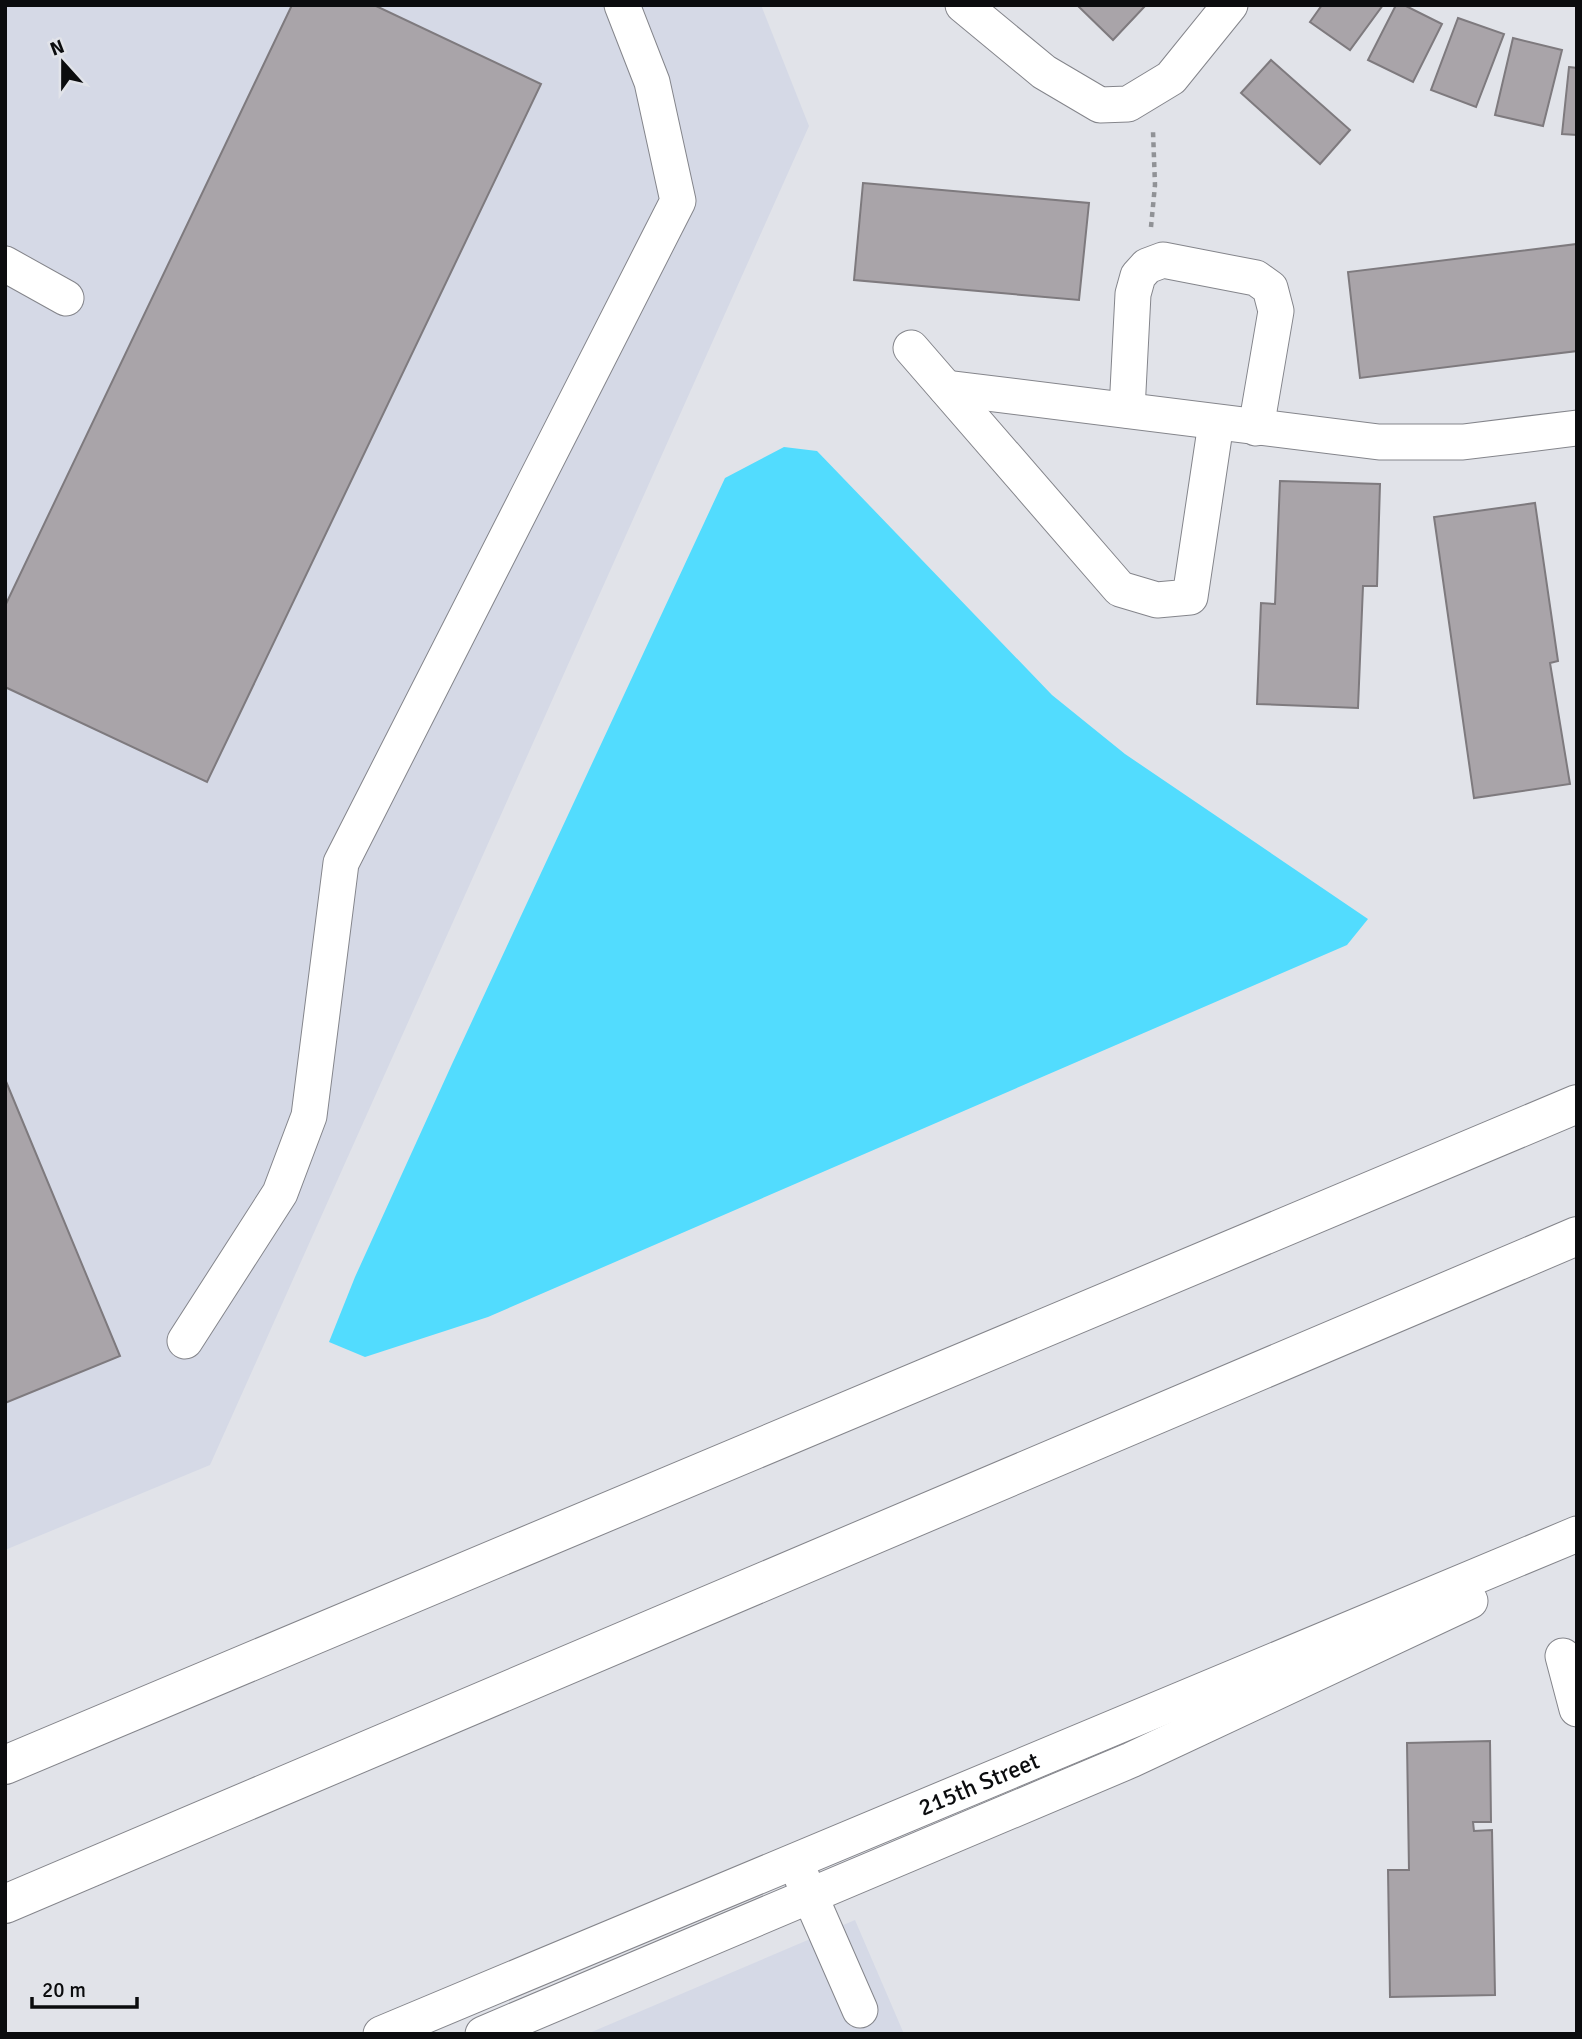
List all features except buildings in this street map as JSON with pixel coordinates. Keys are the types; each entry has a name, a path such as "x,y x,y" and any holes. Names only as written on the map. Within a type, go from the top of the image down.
{"highway":[{"path":"5,1765 1577,1104"},
{"path":"5,1904 1577,1236"}],"street":[{"path":"185,1341 280,1193 309,1115 341,863 678,201 652,82 622,5"},
{"path":"963,5 1044,72 1100,105 1129,104 1171,78 1230,5"},
{"path":"1127,410 1133,294 1138,276 1147,266 1163,260 1256,278 1270,288 1276,311 1256,428"},
{"path":"5,264 66,298"},
{"path":"911,348 1120,589 1157,600 1190,597 1216,423"},
{"path":"946,387 1379,442 1463,442 1577,428"},
{"name":"215th Street","path":"381,2034 1577,1534"},
{"name":"215th Street","path":"483,2034 1131,1760 1577,1549"},
{"path":"1563,1656 1577,1709"},
{"path":"795,1860 860,2010"}],"path":[{"path":"1143,97 1153,128 1155,185 1147,266"}],"shaded area":[{"path":"5,5 761,5 809,126 210,1465 5,1550"},
{"path":"855,1920 904,2034 587,2034"}],"water":[{"path":"784,447 817,451 1052,695 1125,754 1368,919 1347,945 488,1317 365,1357 329,1342 355,1277 452,1064 725,478"}]}
